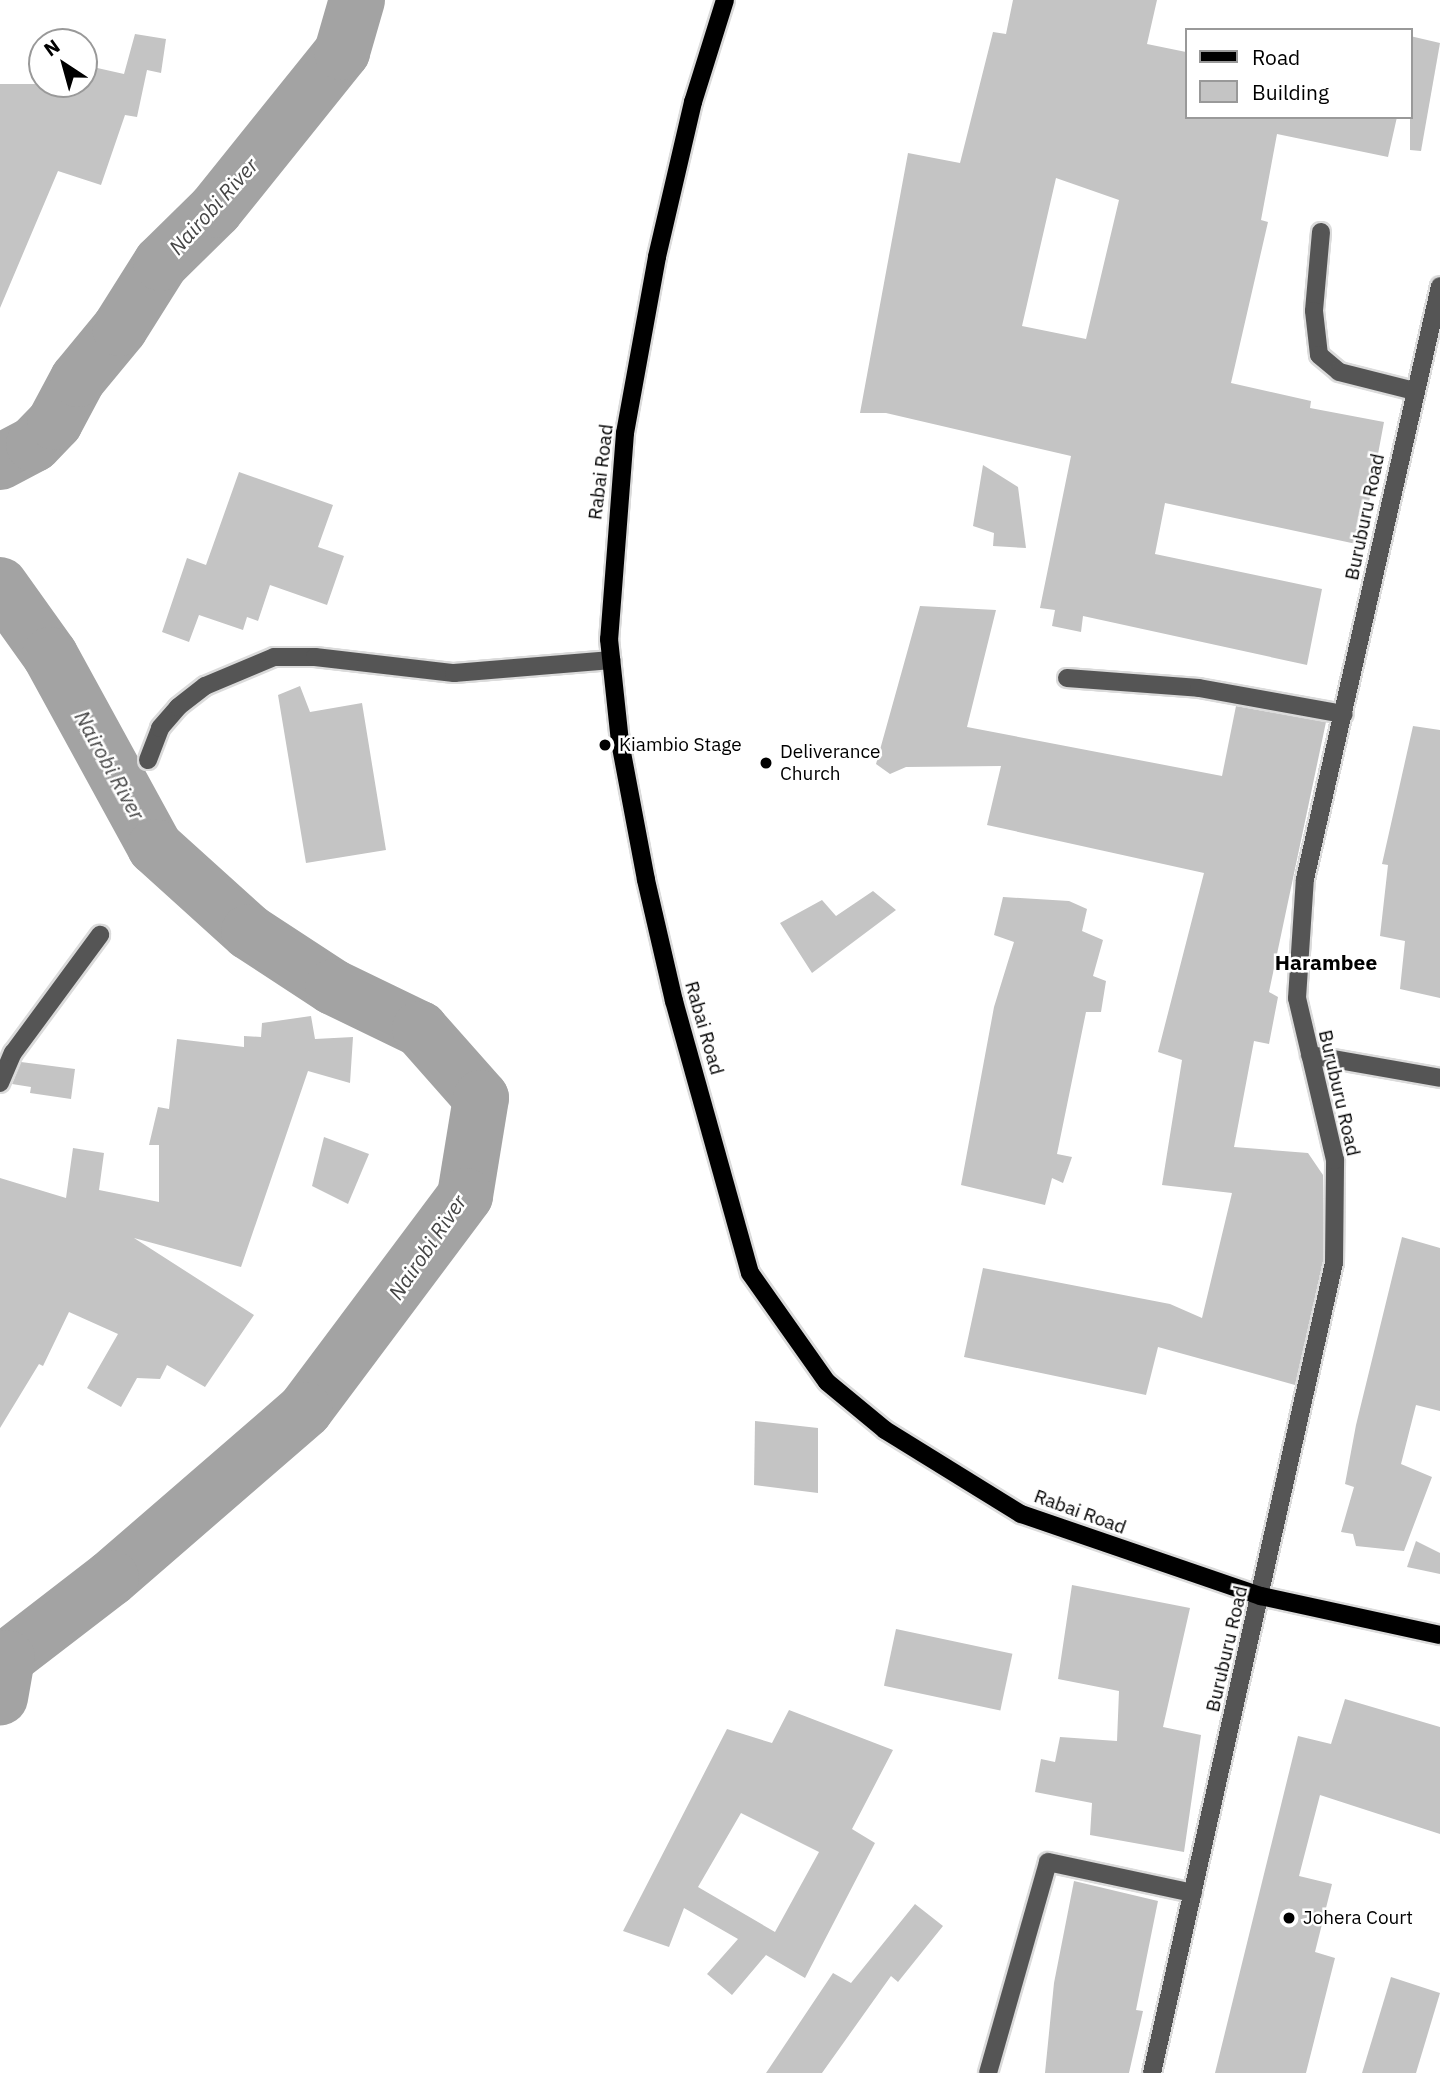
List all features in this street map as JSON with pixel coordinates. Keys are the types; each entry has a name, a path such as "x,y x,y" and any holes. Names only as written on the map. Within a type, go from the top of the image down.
{"main road":[{"name":"Rabai Road","path":"726,0 693,102 663,231 625,433 615,531 611,660 634,823 674,1001 750,1273 827,1382 885,1430 1021,1514 1261,1596 1440,1636"}],"street":[{"path":"1321,232 1314,311 1319,355 1339,372 1414,391"},
{"name":"Buruburu Road","path":"1152,2073 1334,1263 1335,1160 1297,998 1305,879 1440,286"},
{"path":"148,760 160,728 178,706 205,686 274,657 315,657 454,673 611,660"},
{"path":"1067,678 1199,688 1344,714"},
{"path":"0,1083 13,1053 100,935"},
{"path":"1310,1055 1440,1078"},
{"path":"988,2073 1048,1862 1193,1893"}],"building":[{"path":"1013,0 1157,0 1147,44 1184,52 1184,119 1397,119 1388,157 1277,134 1261,220 1268,222 1231,383 1311,401 1310,408 1384,422 1361,545 1165,503 1155,554 1322,589 1307,665 1083,616 1081,632 1052,626 1055,610 1040,608 1071,456 886,413 860,413 908,153 960,163 993,32 1006,34","holes":["1056,178 1119,200 1086,339 1022,326"]},
{"path":"135,34 166,39 161,73 147,70 137,117 125,115 101,185 58,171 0,308 0,84 28,84 28,98 98,98 98,68 124,74"},
{"path":"1412,36 1440,43 1421,151 1410,150"},
{"path":"983,465 1018,487 1026,548 993,546 994,533 973,526"},
{"path":"239,472 333,505 318,547 344,556 327,605 270,585 258,621 247,617 243,630 199,615 189,642 162,632 187,558 206,565"},
{"path":"920,606 996,610 967,727 1222,776 1236,706 1326,722 1269,992 1278,997 1269,1044 1254,1041 1234,1147 1308,1153 1323,1175 1323,1262 1295,1385 1158,1347 1146,1395 964,1357 983,1268 1170,1304 1202,1318 1232,1193 1162,1185 1182,1060 1158,1052 1204,873 987,825 1001,766 906,767 890,774 876,764"},
{"path":"300,686 310,712 362,703 386,850 306,863 278,695"},
{"path":"1413,726 1440,730 1440,998 1400,989 1405,941 1380,936 1388,865 1382,864"},
{"path":"873,891 896,910 812,973 780,923 822,900 836,916"},
{"path":"1003,897 1069,901 1087,909 1082,931 1103,940 1093,976 1106,981 1101,1012 1086,1012 1057,1154 1072,1157 1063,1183 1052,1178 1045,1205 961,1185 994,1007 1014,942 994,935"},
{"path":"311,1016 315,1039 353,1037 350,1083 308,1071 241,1267 134,1238 254,1315 205,1387 167,1365 160,1379 137,1378 121,1407 87,1388 118,1334 69,1312 43,1366 39,1364 0,1428 0,1178 66,1198 73,1148 104,1153 99,1190 159,1202 159,1145 149,1145 158,1107 169,1109 177,1039 244,1047 244,1036 261,1037 262,1023"},
{"path":"21,1062 75,1069 71,1099 30,1093 31,1087 12,1084"},
{"path":"324,1137 369,1154 348,1204 312,1186"},
{"path":"1402,1237 1440,1248 1440,1411 1416,1405 1401,1464 1432,1477 1404,1551 1356,1546 1353,1534 1341,1532 1354,1487 1345,1484 1356,1425"},
{"path":"755,1421 818,1428 818,1493 754,1485"},
{"path":"1416,1541 1440,1553 1440,1574 1407,1567"},
{"path":"1072,1585 1190,1608 1163,1727 1201,1735 1184,1852 1090,1835 1092,1803 1035,1792 1041,1759 1055,1762 1060,1737 1117,1741 1119,1691 1058,1679"},
{"path":"896,1629 1012,1654 1000,1710 884,1686"},
{"name":"Johera Court","path":"1345,1699 1440,1727 1440,1834 1320,1795 1299,1876 1332,1884 1315,1952 1335,1958 1306,2073 1215,2073 1298,1736 1331,1744"},
{"path":"789,1710 893,1750 852,1829 875,1843 805,1978 766,1955 732,1995 707,1974 738,1939 684,1908 669,1947 623,1931 727,1729 772,1743","holes":["741,1813 819,1852 775,1932 698,1887"]},
{"path":"1074,1881 1158,1901 1136,2010 1143,2011 1129,2073 1045,2073 1054,1983"},
{"path":"915,1904 943,1926 898,1982 891,1976 822,2073 766,2073 833,1973 851,1983"},
{"path":"1391,1977 1440,1993 1416,2073 1362,2073"}],"waterway":[{"name":"Nairobi River","path":"0,462 34,444 55,422 78,379 120,328 161,263 215,210 342,52 357,0"},
{"name":"Nairobi River","path":"0,585 50,655 155,847 249,932 333,987 420,1029 481,1098 465,1196 305,1410 111,1578 7,1658 0,1697"}],"place":[{"name":"Kiambio Stage","path":"605,745"},
{"name":"Deliverance Church","path":"766,763"},
{"name":"Johera Court","path":"1289,1918"}],"district":[{"name":"Harambee","path":"1326,962"}]}
